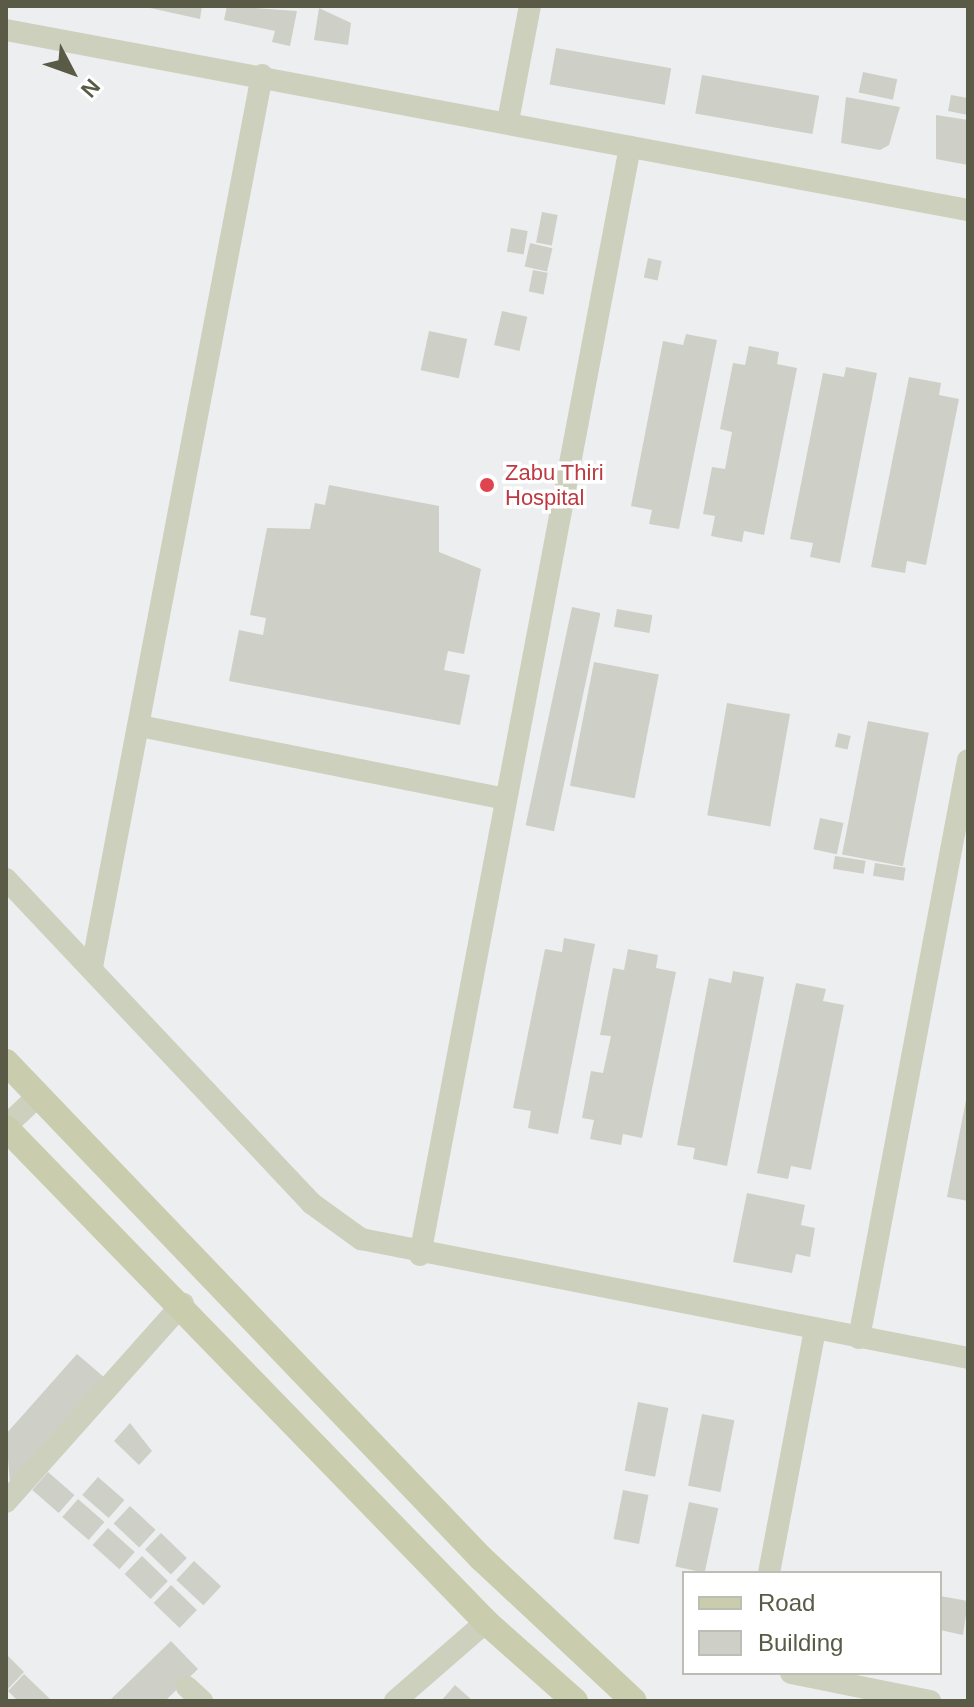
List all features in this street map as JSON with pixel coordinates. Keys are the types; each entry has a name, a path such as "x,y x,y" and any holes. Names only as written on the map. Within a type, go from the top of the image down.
{"main road":[{"path":"6,1062 481,1558 634,1701"},
{"path":"6,1127 183,1303 486,1622 575,1701"}],"street":[{"path":"508,121 530,6"},
{"path":"6,30 508,121 968,210"},
{"path":"92,967 262,75"},
{"path":"420,1255 630,147"},
{"path":"140,726 506,799"},
{"path":"859,1338 968,760"},
{"path":"6,879 327,1217 361,1239 420,1255 968,1358"},
{"path":"6,1127 38,1096"},
{"path":"6,1502 183,1303"},
{"path":"769,1571 815,1330"},
{"path":"395,1701 486,1622"},
{"path":"801,1675 930,1701"}],"building":[{"path":"141,6 202,6 200,19"},
{"path":"227,6 297,11 290,46 272,42 275,31 224,20"},
{"path":"319,8 351,23 348,45 314,40"},
{"path":"556,48 671,68 665,105 550,84"},
{"path":"863,72 897,79 893,100 859,93"},
{"path":"702,75 819,96 812,134 695,113"},
{"path":"951,95 968,98 968,115 948,111"},
{"path":"846,97 900,107 889,145 880,150 841,143"},
{"path":"936,115 968,120 968,165 936,159"},
{"path":"542,212 558,215 552,245 536,242"},
{"path":"511,228 528,231 524,255 507,252"},
{"path":"530,243 552,248 547,272 525,266"},
{"path":"648,258 662,261 658,280 644,278"},
{"path":"533,270 548,273 544,294 529,292"},
{"path":"502,311 527,317 519,351 494,345"},
{"path":"429,331 467,339 459,378 421,370"},
{"path":"686,334 717,340 679,529 649,524 652,510 631,506 663,341 683,345"},
{"path":"749,346 779,352 777,364 797,368 764,535 744,531 742,542 711,536 715,516 703,514 712,467 725,469 732,432 720,429 733,363 745,365"},
{"path":"846,367 877,373 840,563 810,557 813,543 790,539 823,373 844,377"},
{"path":"909,377 941,383 939,395 959,399 926,565 907,561 905,573 871,567"},
{"path":"329,485 439,506 439,552 481,569 464,654 448,651 444,670 470,675 460,725 229,681 239,630 263,635 266,618 250,615 267,528 310,529 315,503 325,505"},
{"path":"572,607 600,613 554,831 526,825"},
{"path":"617,609 652,615 649,633 614,627"},
{"path":"594,662 659,675 635,798 570,786"},
{"path":"727,703 790,714 770,826 707,815"},
{"path":"868,721 929,733 903,866 842,855"},
{"path":"838,733 851,736 848,750 835,747"},
{"path":"820,818 843,823 837,854 813,849"},
{"path":"835,856 866,861 864,874 833,869"},
{"path":"875,863 906,868 904,881 873,876"},
{"path":"564,938 595,944 558,1134 528,1128 531,1111 513,1108 545,949 562,952"},
{"path":"628,949 658,955 656,968 676,972 642,1138 623,1134 621,1145 590,1139 594,1120 582,1118 591,1071 603,1073 611,1036 600,1035 613,968 624,970"},
{"path":"733,971 764,977 727,1166 693,1159 695,1148 677,1145 709,978 731,983"},
{"path":"796,983 826,989 823,1001 844,1005 811,1170 791,1166 788,1179 757,1173"},
{"path":"968,1095 968,1201 947,1197"},
{"path":"747,1193 805,1205 801,1225 815,1228 810,1257 796,1254 792,1273 733,1262"},
{"path":"77,1354 105,1378 10,1484 6,1434"},
{"path":"638,1402 668,1408 655,1477 625,1471"},
{"path":"702,1414 734,1420 720,1492 688,1486"},
{"path":"130,1423 152,1451 139,1465 114,1441"},
{"path":"48,1472 74,1495 59,1513 32,1490"},
{"path":"98,1477 124,1500 109,1518 82,1495"},
{"path":"623,1490 649,1495 639,1544 613,1539"},
{"path":"78,1499 104,1522 89,1540 62,1517"},
{"path":"689,1502 718,1508 705,1571 675,1567"},
{"path":"130,1506 156,1530 139,1547 114,1524"},
{"path":"108,1528 135,1552 119,1569 93,1545"},
{"path":"161,1533 187,1558 171,1575 145,1550"},
{"path":"142,1556 168,1581 151,1599 125,1574"},
{"path":"194,1561 221,1586 203,1605 176,1580"},
{"path":"171,1585 197,1610 180,1628 154,1603"},
{"path":"942,1596 968,1601 963,1635 942,1630"},
{"path":"171,1641 198,1669 165,1701 109,1701"},
{"path":"6,1654 24,1672 8,1689 6,1687"},
{"path":"24,1674 50,1699 48,1701 18,1701 8,1691"},
{"path":"455,1685 473,1701 441,1701"}],"place":[{"name":"Zabu Thiri Hospital","path":"487,485"}]}
